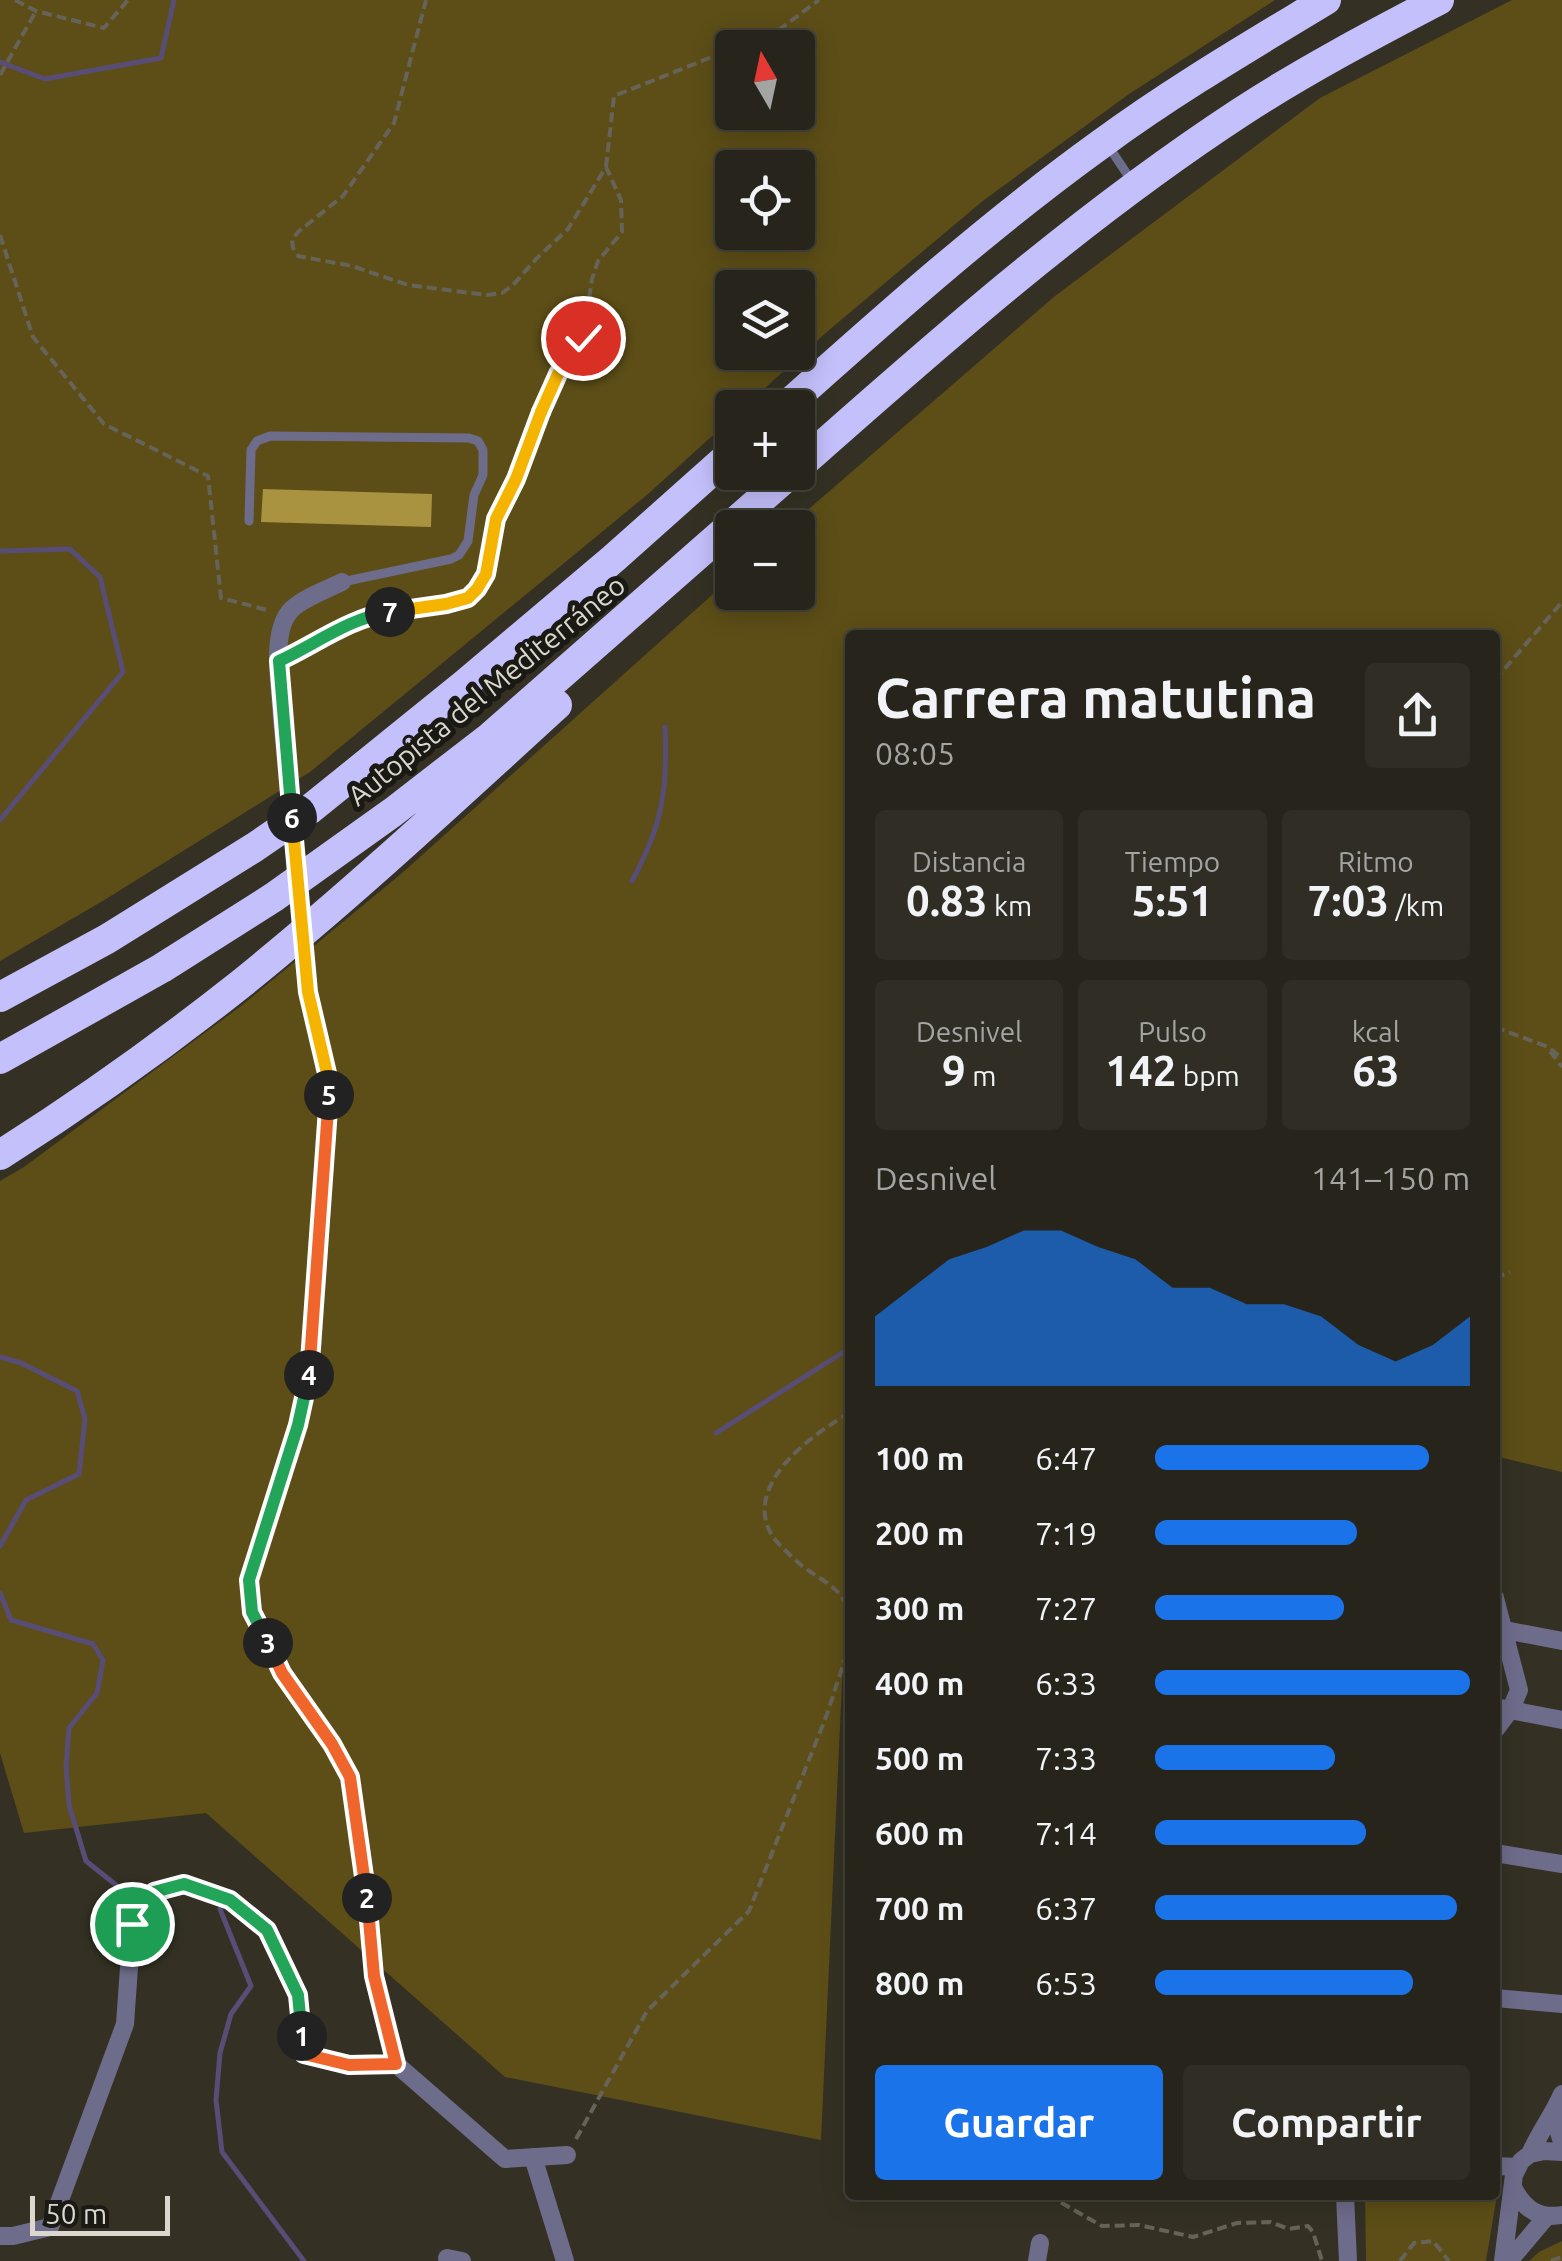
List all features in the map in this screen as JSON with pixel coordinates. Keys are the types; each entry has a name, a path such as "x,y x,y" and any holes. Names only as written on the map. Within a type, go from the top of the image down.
{"highway":[{"path":"805,390 990,229 1104,141 1234,54 1326,0"},
{"path":"815,452 1026,270 1135,186 1242,111 1358,42 1439,0"},
{"name":"Autopista del Mediterráneo","path":"0,997 107,939 309,810 480,672 715,469"},
{"name":"Autopista del Mediterráneo","path":"0,1058 178,958 378,823 490,737 772,490"},
{"path":"759,510 775,490"},
{"path":"0,1155 87,1098 241,984 494,762 715,560"}],"street":[{"path":"342,582 296,605 286,615 279,638 282,720 308,992 330,1086 311,1366 298,1425 249,1580 252,1612 282,1673 350,1777 374,1976 396,2064 506,2159 567,2154"},
{"path":"1500,1616 1519,1690 1503,1708"},
{"path":"1504,1630 1562,1641"},
{"path":"1503,1708 1562,1720"},
{"path":"1500,1854 1562,1864"},
{"path":"0,2236 50,2227 125,2024 132,1924 154,1892 184,1884 230,1900 267,1930 298,1995 304,2054 349,2065 396,2064"},
{"path":"1500,1998 1562,2004"},
{"path":"1559,2101 1558,2129 1562,2142"},
{"path":"1506,2261 1514,2175 1559,2101"},
{"path":"1500,2165 1544,2151 1562,2152"},
{"path":"532,2157 564,2261"},
{"path":"1514,2188 1530,2211 1554,2215"},
{"path":"1345,2200 1348,2261"},
{"path":"1506,2261 1554,2215"}],"lane":[{"path":"1104,141 1135,186"},
{"path":"249,521 251,450 257,441 270,436 478,440 483,450 483,476 474,495 468,542 459,555 342,582"}],"path":[{"path":"16,0 36,11 104,28 128,0"},
{"path":"426,0 394,123 343,196 292,240 298,256 352,266 408,285 488,295 502,293 568,229 606,167 614,96 715,56"},
{"path":"779,30 819,0"},
{"path":"0,76 36,11"},
{"path":"279,661 375,614 446,604 468,598 477,589 486,574 496,519 516,479 542,409 558,374 583,338 598,260 622,232 621,200 606,167"},
{"path":"0,234 33,338 104,424 208,476 221,598 286,615"},
{"path":"1500,674 1562,602"},
{"path":"1500,1029 1548,1047 1562,1058"},
{"path":"1548,1047 1562,1067"},
{"path":"1500,1276 1510,1272"},
{"path":"845,1416 820,1429 790,1457 766,1495 766,1516 773,1536 803,1566 834,1588 845,1603"},
{"path":"567,2154 647,2011 750,1911 809,1763 845,1659"},
{"path":"1057,2200 1102,2226 1139,2224 1193,2236 1237,2223 1270,2222 1288,2229 1308,2226 1314,2232 1322,2261"},
{"path":"1400,2261 1414,2243 1426,2241 1433,2241 1449,2261"},
{"path":"1551,2261 1562,2256"}],"shaded area":[{"path":"0,0 1275,0 1129,94 984,200 815,343 815,270 715,270 715,370 785,370 763,390 715,390 715,433 648,494 310,772 0,961"},
{"path":"1512,0 1562,0 1562,1472 1500,1457 1500,630 845,630 845,1619 821,2140 505,2077 206,1813 24,1833 0,1753 0,1181 241,1006 401,874 715,592 715,610 815,610 815,510 808,510 1055,296 1320,98"},
{"path":"1365,2200 1496,2200 1486,2261 1366,2261"},
{"path":"1562,2241 1562,2261 1529,2261 1539,2252"}],"building":[{"path":"263,489 432,494 431,527 261,522"}],"waterway":[{"path":"0,62 45,79 161,58 174,0"},
{"path":"0,551 70,549 100,577 123,672 0,820"},
{"path":"632,881 661,807 665,727"},
{"path":"716,1433 845,1351"},
{"path":"0,1357 77,1391 85,1419 79,1474 26,1500 0,1546"},
{"path":"0,1593 11,1620 93,1644 103,1660 97,1693 69,1728 69,1805 86,1861 131,1897"},
{"path":"220,1909 251,1986 231,2014 220,2053 216,2100 222,2152 304,2261"}],"route":[{"path":"132,1924 154,1892 184,1884 230,1900 267,1930 298,1995 304,2054 349,2065 396,2064 374,1976 350,1777 282,1673 252,1612 249,1580 298,1425 311,1366 330,1086 308,992 279,661 375,614 446,604 468,598 477,589 486,574 496,519 516,479 542,409 558,374 583,338"}]}
